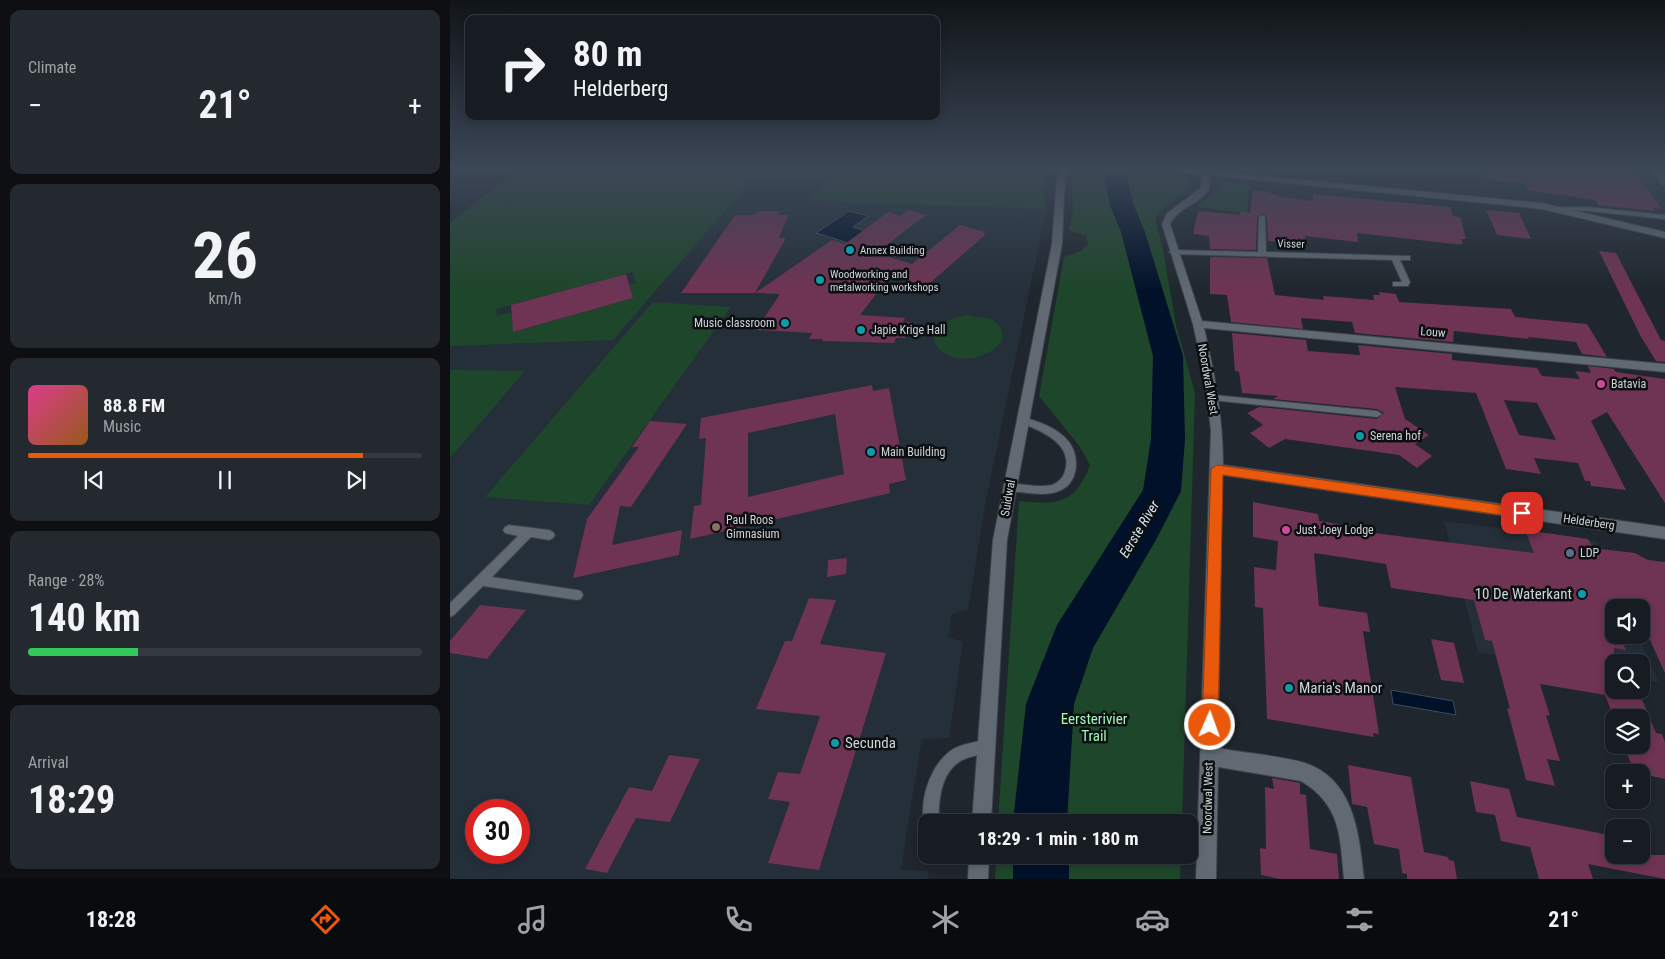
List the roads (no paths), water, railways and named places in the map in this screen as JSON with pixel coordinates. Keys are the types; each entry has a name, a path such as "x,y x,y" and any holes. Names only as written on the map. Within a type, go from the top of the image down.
{"street":[{"name":"Suidwal","path":"981,814 1000,540 1057,244 1059,210"},
{"name":"Noordwal West","path":"1178,210 1166,219 1166,224 1173,252 1198,324 1214,398 1217,469 1206,879"},
{"path":"1563,210 1665,235"},
{"path":"1620,223 1665,231"},
{"name":"Louw","path":"1198,324 1665,368"},
{"name":"Helderberg","path":"1217,469 1665,533"},
{"path":"1209,756 1304,772 1332,791 1342,808 1349,828 1354,879"},
{"path":"978,879 979,864"}],"lane":[{"path":"1598,210 1665,217"},
{"path":"1262,217 1262,255"},
{"name":"Visser","path":"1173,252 1408,258"},
{"path":"1395,258 1406,282 1405,284 1396,284"},
{"path":"1214,398 1377,414"},
{"path":"1010,487 1057,488 1064,483 1070,474 1072,463 1070,452 1062,442 1044,427 1022,420"},
{"path":"509,530 549,535"},
{"path":"450,611 528,533"},
{"path":"482,581 577,595"},
{"path":"930,814 933,792 940,773 962,752 985,747"}],"water":[{"path":"849,211 868,216 853,227 868,232 852,244 816,233"},
{"path":"1391,690 1453,701 1456,715 1393,704"}],"waterway":[{"name":"Eerste River","path":"1041,814 1050,704 1073,640 1143,527 1162,491 1168,439 1168,356 1133,232 1124,210"},
{"name":"Eerste River","path":"1041,864 1041,879"}],"place":[{"name":"Annex Building","path":"850,250"},
{"name":"Woodworking and metalworking workshops","path":"820,280"},
{"name":"Music classroom","path":"785,323"},
{"name":"Japie Krige Hall","path":"861,330"},
{"name":"Batavia","path":"1601,384"},
{"name":"Serena hof","path":"1360,436"},
{"name":"Main Building","path":"871,452"},
{"name":"Paul Roos Gimnasium","path":"716,527"},
{"name":"Just Joey Lodge","path":"1286,530"},
{"name":"LDP","path":"1570,553"},
{"name":"10 De Waterkant","path":"1582,594"},
{"name":"Maria's Manor","path":"1289,688"},
{"name":"Secunda","path":"835,743"}],"park label":[{"name":"Eersterivier Trail","path":"1094,728"}]}
